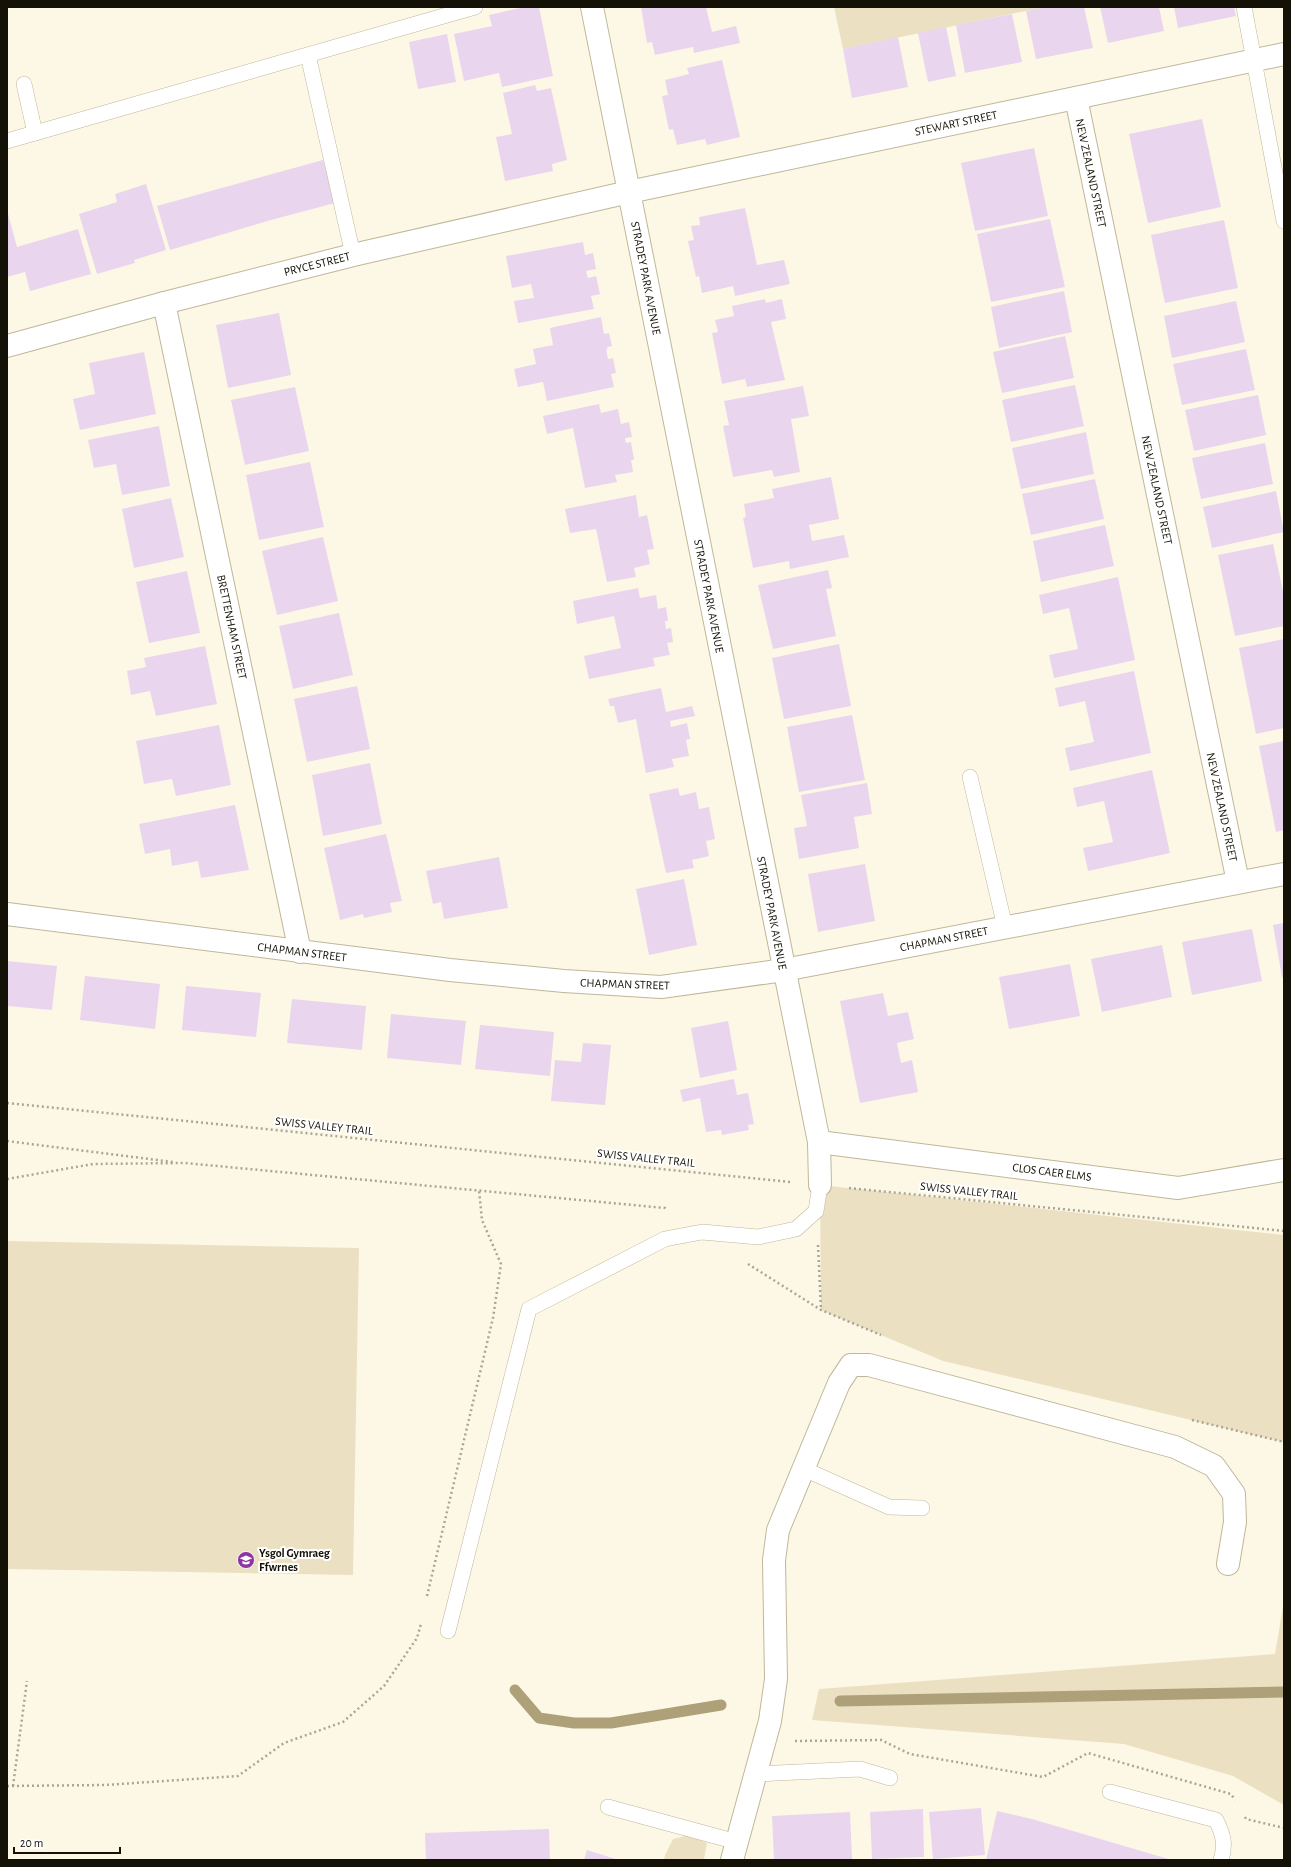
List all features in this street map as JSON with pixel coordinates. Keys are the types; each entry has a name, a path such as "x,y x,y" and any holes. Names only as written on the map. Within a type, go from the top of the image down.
{"street":[{"name":"STRADEY PARK AVENUE","path":"592,7 819,1142 820,1185"},
{"name":"STEWART STREET","path":"628,192 1284,54"},
{"name":"NEW ZEALAND STREET","path":"1076,98 1238,882"},
{"name":"PRYCE STREET","path":"7,346 164,303 353,255 628,192"},
{"name":"BRETTENHAM STREET","path":"164,303 300,952"},
{"name":"CHAPMAN STREET","path":"7,914 300,952 564,982 661,987 784,970 1284,874"},
{"name":"CLOS CAER ELMS","path":"819,1142 1178,1188 1284,1170"},
{"path":"735,1851 765,1742 770,1721 776,1679 774,1560 778,1530 839,1383 851,1365 869,1365 1175,1447 1214,1466 1234,1494 1235,1522 1228,1564"}],"lane":[{"path":"7,141 475,7"},
{"path":"1244,7 1284,221"},
{"path":"308,55 353,255"},
{"path":"24,84 35,133"},
{"path":"970,777 1005,928"},
{"path":"448,1631 529,1309 665,1239 702,1232 758,1237 796,1229 816,1210 820,1185"},
{"path":"804,1469 889,1507 922,1508"},
{"path":"756,1774 860,1769 890,1778"},
{"path":"1110,1792 1216,1820 1223,1835 1224,1850 1221,1860"},
{"path":"608,1807 735,1851"}],"path":[{"name":"SWISS VALLEY TRAIL","path":"7,1103 1284,1231"},
{"path":"7,1141 185,1163 665,1208 681,1236"},
{"path":"7,1179 93,1164 185,1163"},
{"path":"426,1600 493,1318 501,1264 482,1220 479,1190"},
{"path":"745,1262 821,1310 816,1210"},
{"path":"7,1786 105,1785 238,1776 284,1743 343,1722 384,1686 417,1638 421,1623"},
{"path":"13,1786 27,1681"},
{"path":"765,1742 881,1740 910,1754 1044,1777 1088,1753 1231,1794 1239,1806"},
{"path":"1242,1812 1246,1819 1284,1828"}],"shaded area":[{"path":"834,7 1045,7 843,49"},
{"path":"820,1185 1284,1235 1284,1442 943,1361 821,1310"},
{"path":"7,1241 359,1248 353,1575 7,1569"},
{"path":"1284,1601 1284,1805 1233,1776 1124,1744 812,1720 819,1689 1275,1654"},
{"path":"688,1835 707,1843 704,1859 664,1860 673,1839"}],"building":[{"path":"525,7 539,7 553,76 502,87 499,73 464,81 454,34 492,26 489,15"},
{"path":"641,7 706,7 712,32 736,26 740,43 694,53 693,47 655,55 652,42 647,43"},
{"path":"1045,7 1084,7 1093,48 1036,59 1026,11"},
{"path":"1100,7 1159,7 1164,31 1108,43"},
{"path":"1174,7 1234,7 1236,16 1178,28"},
{"path":"1012,14 1022,62 965,73 956,25"},
{"path":"946,27 956,76 928,82 918,33"},
{"path":"447,34 456,82 418,89 409,42"},
{"path":"898,37 908,87 852,98 843,49"},
{"path":"722,60 740,137 707,145 705,139 677,145 673,129 669,130 662,96 668,95 665,80 689,74 687,68"},
{"path":"535,85 537,91 551,88 567,160 552,164 553,171 505,181 496,137 512,134 503,93"},
{"path":"1202,119 1221,207 1148,223 1129,134"},
{"path":"1034,148 1048,216 975,231 961,163"},
{"path":"323,160 335,203 170,250 157,206"},
{"path":"146,184 166,250 134,260 135,263 97,274 79,214 117,202 115,194"},
{"path":"745,208 757,265 784,260 790,284 735,296 733,286 702,293 699,276 696,277 688,241 694,240 691,226 700,225 699,217"},
{"path":"7,210 17,247 78,229 91,274 30,291 25,272 7,277"},
{"path":"1050,219 1065,287 991,302 977,234"},
{"path":"1224,220 1238,288 1165,303 1151,235"},
{"path":"583,242 585,255 593,253 596,269 586,271 588,278 596,276 600,294 591,296 594,309 518,323 514,301 534,298 531,284 512,288 506,256"},
{"path":"1064,291 1072,332 999,348 991,307"},
{"path":"765,299 766,303 782,299 786,319 771,322 785,380 747,387 745,379 722,384 712,333 718,332 715,320 734,316 732,306"},
{"path":"1236,301 1245,342 1172,358 1164,316"},
{"path":"279,313 291,375 228,388 216,325"},
{"path":"601,317 604,334 609,333 612,346 607,347 608,349 606,349 608,359 613,358 616,373 611,374 614,387 547,401 543,382 518,387 514,369 536,364 533,349 553,345 550,328"},
{"path":"1065,336 1074,378 1002,393 993,352"},
{"path":"1246,349 1255,390 1182,405 1173,364"},
{"path":"144,352 156,414 80,430 73,399 95,394 89,363"},
{"path":"1075,385 1084,426 1011,442 1002,400"},
{"path":"803,386 809,416 791,419 800,472 774,477 772,470 733,477 723,426 729,425 724,401"},
{"path":"295,387 309,451 245,465 231,400"},
{"path":"1258,395 1266,435 1194,451 1185,410"},
{"path":"599,404 601,413 618,409 621,424 629,422 632,437 625,438 626,443 631,442 634,460 631,460 633,472 615,475 617,482 585,488 573,428 547,434 543,416"},
{"path":"159,426 170,486 122,495 116,464 94,468 88,440"},
{"path":"1086,432 1094,474 1021,489 1012,448"},
{"path":"1265,443 1273,484 1201,499 1192,458"},
{"path":"310,462 324,527 259,540 246,475"},
{"path":"831,477 839,519 809,525 812,541 844,535 849,557 790,569 789,561 753,568 743,518 746,517 744,504 774,498 772,489"},
{"path":"1095,479 1104,519 1031,535 1022,494"},
{"path":"1276,491 1284,532 1212,548 1203,507"},
{"path":"636,495 639,517 647,515 654,549 647,550 650,564 634,568 636,577 607,582 596,529 570,533 565,509"},
{"path":"171,498 184,557 134,568 122,509"},
{"path":"1105,525 1114,566 1041,582 1033,541"},
{"path":"323,537 338,601 277,615 262,551"},
{"path":"1273,544 1284,596 1284,626 1235,636 1218,555"},
{"path":"828,570 832,588 826,589 836,636 773,649 758,585"},
{"path":"187,571 200,633 149,643 136,582"},
{"path":"1118,577 1135,660 1054,678 1049,655 1078,649 1069,608 1043,614 1039,595"},
{"path":"638,588 640,598 656,595 658,609 666,607 668,621 665,621 666,629 671,628 673,642 667,643 670,655 653,658 655,666 589,679 584,656 621,648 614,616 577,624 573,601"},
{"path":"339,613 353,675 293,689 279,626"},
{"path":"1284,639 1284,728 1256,734 1239,648"},
{"path":"839,644 851,706 784,719 772,658"},
{"path":"205,646 217,704 156,716 150,691 131,695 127,671 146,667 144,658"},
{"path":"1134,671 1151,753 1070,771 1065,748 1094,742 1085,701 1059,707 1055,688"},
{"path":"357,686 370,749 307,762 294,699"},
{"path":"661,688 666,712 692,706 695,716 670,721 671,727 687,723 690,739 686,740 689,756 672,759 674,767 646,773 636,719 618,723 614,706 610,706 608,699"},
{"path":"852,715 865,780 799,792 787,727"},
{"path":"219,725 231,785 176,796 172,779 144,784 136,741"},
{"path":"1284,741 1284,830 1276,832 1259,746"},
{"path":"370,763 382,824 323,836 312,775"},
{"path":"1152,770 1170,853 1088,871 1083,848 1113,842 1104,801 1077,807 1073,788"},
{"path":"867,783 872,814 854,817 859,848 799,859 794,828 807,826 801,795"},
{"path":"678,788 680,796 696,792 699,809 709,807 715,839 706,841 709,856 692,860 694,868 666,873 649,794"},
{"path":"235,805 249,870 201,878 198,861 172,866 170,849 145,854 139,824"},
{"path":"386,834 402,901 390,903 392,912 364,918 363,914 340,920 324,848"},
{"path":"499,857 508,908 444,919 441,902 433,904 426,871"},
{"path":"865,864 875,921 818,932 808,874"},
{"path":"684,879 697,945 649,955 636,889"},
{"path":"1284,923 1284,977 1282,977 1273,925"},
{"path":"1252,929 1262,981 1192,995 1182,942"},
{"path":"1162,945 1172,997 1102,1012 1091,959"},
{"path":"7,961 57,966 52,1010 7,1006"},
{"path":"1070,964 1080,1016 1009,1029 999,977"},
{"path":"85,976 160,984 155,1029 80,1020"},
{"path":"186,986 261,993 256,1037 182,1030"},
{"path":"883,993 888,1016 908,1012 914,1039 897,1043 901,1063 912,1060 918,1092 860,1103 840,1001"},
{"path":"292,999 366,1006 362,1050 287,1043"},
{"path":"391,1014 466,1021 461,1065 387,1058"},
{"path":"728,1021 737,1070 700,1078 691,1028"},
{"path":"480,1025 554,1032 550,1076 475,1069"},
{"path":"583,1043 611,1045 605,1105 551,1101 555,1060 581,1062"},
{"path":"734,1079 737,1095 748,1093 754,1124 748,1125 749,1130 722,1135 721,1130 706,1132 700,1098 683,1102 680,1090"},
{"path":"981,1808 985,1855 933,1859 929,1812"},
{"path":"923,1809 924,1857 872,1859 870,1812"},
{"path":"997,1811 1032,1819 1172,1860 986,1860"},
{"path":"850,1812 852,1859 774,1860 772,1816"},
{"path":"549,1829 550,1860 426,1860 425,1833"},
{"path":"587,1850 619,1860 584,1860"}],"waterway":[{"path":"515,1690 539,1718 574,1723 611,1723 721,1705"},
{"path":"840,1701 1284,1692"}],"place":[{"name":"Ysgol Gymraeg Ffwrnes","path":"246,1560"}]}
